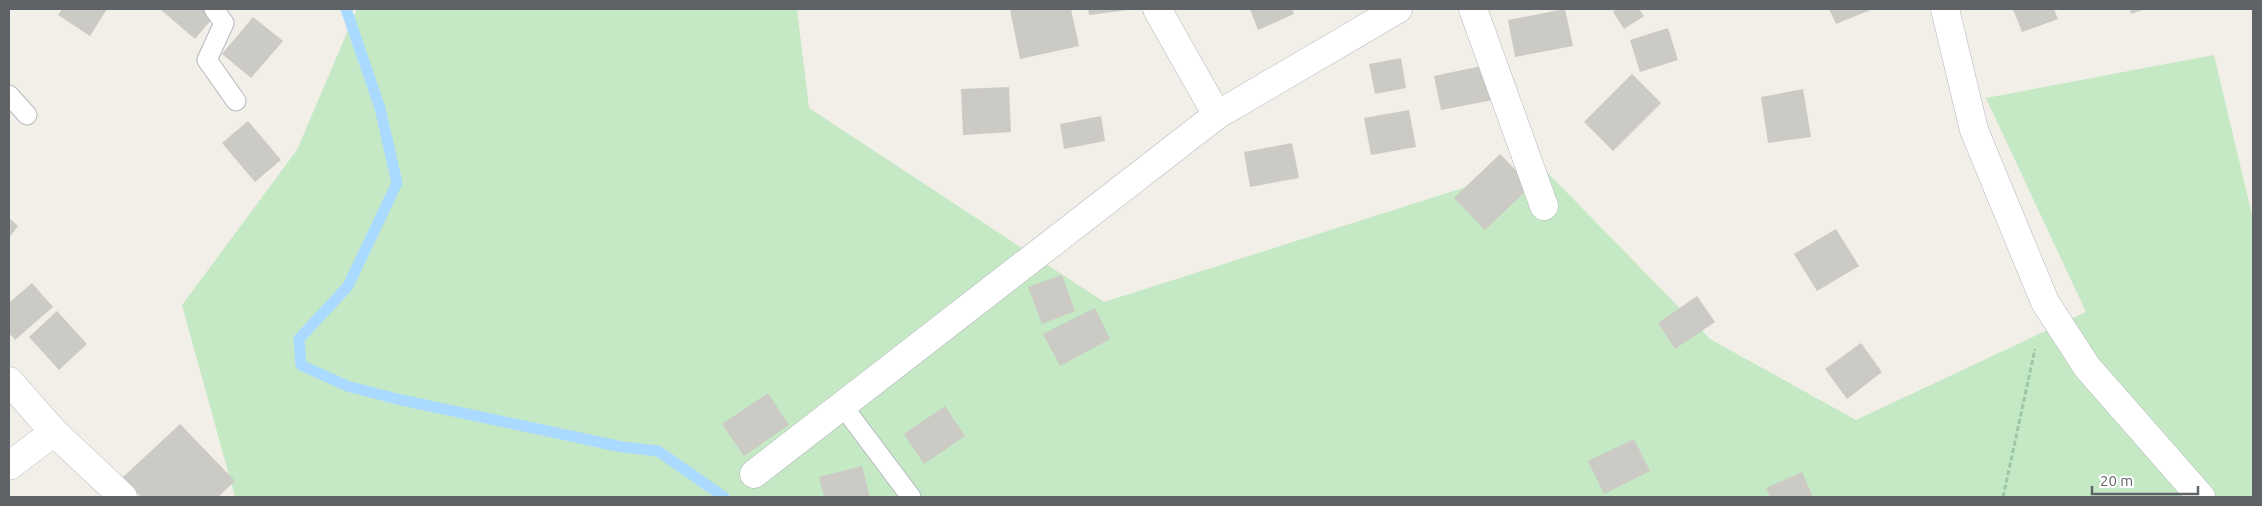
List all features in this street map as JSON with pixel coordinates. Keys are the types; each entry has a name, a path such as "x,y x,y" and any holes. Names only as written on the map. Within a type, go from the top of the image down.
{"street":[{"path":"1157,9 1217,115"},
{"path":"754,474 1217,115 1398,9"},
{"path":"1473,9 1544,206"},
{"path":"1945,9 1974,130 2045,302 2087,367 2200,497"},
{"path":"9,381 54,432 123,497"},
{"path":"9,466 54,432"}],"lane":[{"path":"214,9 224,23 207,60 236,101"},
{"path":"9,94 27,115"},
{"path":"842,405 911,497"}],"path":[{"path":"2003,497 2045,302"}],"green space":[{"path":"357,9 797,9 809,108 1104,302 1539,164 1710,339 1856,420 2086,312 1986,98 2214,55 2253,219 2253,497 235,497 182,305 297,150"}],"building":[{"path":"62,9 107,9 90,36 58,15"},
{"path":"160,9 212,9 217,13 195,39"},
{"path":"1071,9 1079,46 1020,59 1010,10"},
{"path":"1088,9 1128,9 1128,10 1089,15"},
{"path":"1250,9 1292,9 1294,14 1258,30"},
{"path":"1565,9 1573,46 1515,57 1508,20"},
{"path":"1617,9 1639,9 1644,16 1624,29 1613,12"},
{"path":"1829,9 1873,9 1836,24"},
{"path":"2013,9 2054,9 2058,19 2022,32"},
{"path":"2130,9 2145,9 2131,14"},
{"path":"253,17 283,41 251,78 222,54"},
{"path":"1668,28 1678,60 1640,72 1630,40"},
{"path":"1401,58 1406,88 1375,94 1369,64"},
{"path":"1486,65 1493,100 1441,110 1434,76"},
{"path":"1632,74 1661,103 1613,151 1584,122"},
{"path":"1009,87 1011,132 963,135 961,89"},
{"path":"1803,89 1811,137 1768,143 1761,97"},
{"path":"1409,110 1416,147 1371,155 1364,118"},
{"path":"1101,116 1105,141 1064,149 1060,124"},
{"path":"248,121 281,160 255,182 222,143"},
{"path":"1292,143 1299,178 1250,187 1244,152"},
{"path":"1500,154 1531,186 1485,230 1454,198"},
{"path":"9,218 18,226 9,238"},
{"path":"1836,229 1859,266 1817,291 1794,254"},
{"path":"1062,275 1075,311 1042,324 1028,287"},
{"path":"32,283 53,307 15,340 9,333 9,303"},
{"path":"1697,296 1715,322 1675,349 1658,323"},
{"path":"1095,308 1110,339 1060,366 1043,334"},
{"path":"57,311 87,344 59,370 29,337"},
{"path":"1861,343 1882,372 1847,399 1825,369"},
{"path":"768,393 789,425 744,456 722,424"},
{"path":"945,406 965,436 924,464 904,434"},
{"path":"180,424 235,481 218,497 141,497 122,478"},
{"path":"1634,439 1650,471 1604,494 1588,461"},
{"path":"862,466 870,497 824,497 819,477"},
{"path":"1802,472 1813,497 1770,497 1766,488"}],"waterway":[{"path":"346,9 380,108 397,183 348,286 299,339 301,365 347,386 397,399 622,447 658,451 724,497"}]}
